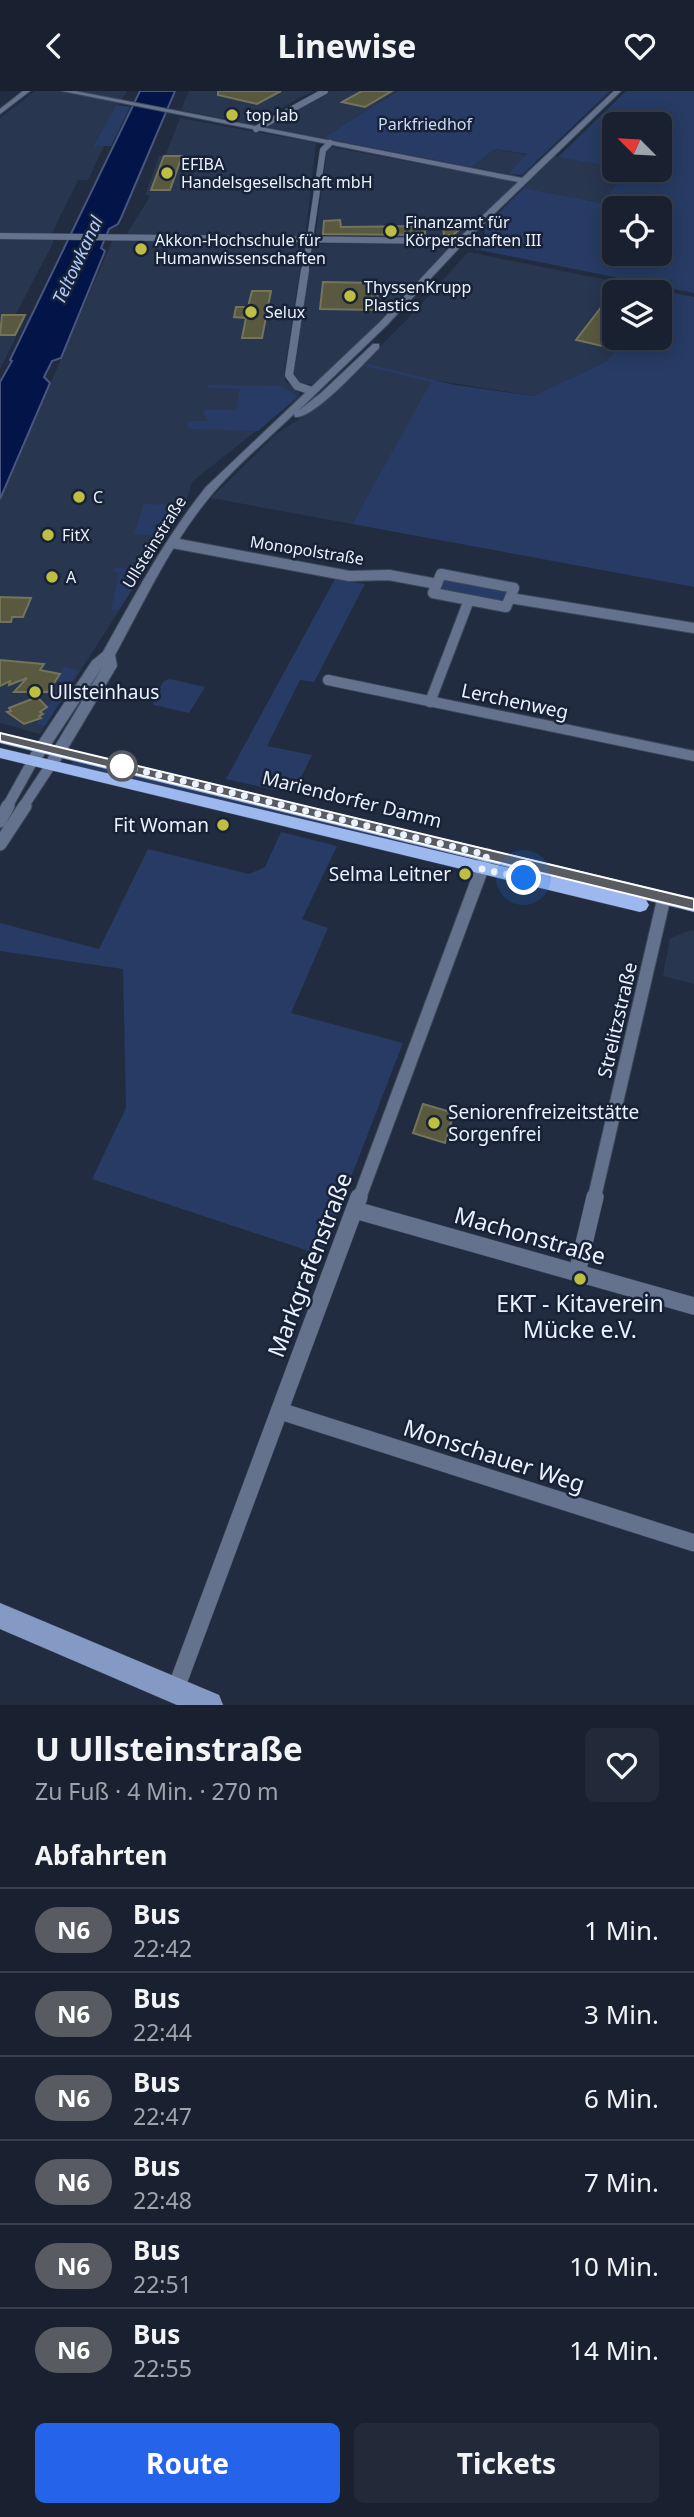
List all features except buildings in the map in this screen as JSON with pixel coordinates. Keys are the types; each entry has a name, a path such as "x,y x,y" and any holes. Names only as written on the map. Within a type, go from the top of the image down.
{"main road":[{"name":"Mariendorfer Damm","path":"0,738 484,862"},
{"name":"Mariendorfer Damm","path":"0,753 663,904 694,917"},
{"name":"Mariendorfer Damm","path":"663,904 694,905"},
{"path":"0,1616 209,1705"}],"street":[{"path":"0,112 27,91"},
{"path":"65,91 525,181"},
{"path":"256,128 325,91"},
{"name":"Ullsteinstraße","path":"0,821 32,762 97,664 108,655 173,543 205,495 353,353 478,224 618,91"},
{"path":"325,395 293,383 289,375 323,150 330,143"},
{"name":"Ullsteinstraße","path":"274,429 309,409 366,356 480,235 478,224"},
{"path":"0,236 471,244"},
{"path":"448,254 460,256"},
{"path":"353,353 366,356"},
{"name":"Monopolstraße","path":"173,543 349,576 389,575 437,584"},
{"name":"Monopolstraße","path":"441,574 514,588 510,598 506,607 433,593 441,574"},
{"name":"Monopolstraße","path":"510,598 694,628"},
{"path":"430,702 470,600"},
{"name":"Ullsteinstraße","path":"0,845 110,666 108,655"},
{"name":"Lerchenweg","path":"328,680 694,756"},
{"name":"Markgrafenstraße","path":"175,1691 484,862"},
{"name":"Strelitzstraße","path":"578,1273 663,904"},
{"name":"Machonstraße","path":"355,1210 694,1305"},
{"name":"Monschauer Weg","path":"280,1411 694,1543"}],"shaded area":[{"path":"35,91 127,91 93,145 104,146 88,180 78,180 53,231 53,243 16,314 27,315 0,369 0,118"},
{"path":"189,91 313,91 251,124 181,110"},
{"path":"331,91 398,91 323,138 266,127"},
{"path":"180,118 316,143 305,239 125,237 149,198 150,195 145,195 159,156 165,156"},
{"path":"331,147 516,184 458,238 315,239 327,150"},
{"path":"495,149 528,155 508,174 472,167"},
{"path":"555,156 602,165 602,182 619,182 607,196 602,196 601,203 523,188"},
{"path":"113,239 304,243 284,374 286,382 299,392 300,396 192,482 187,499 159,548 40,734 0,723 0,500"},
{"path":"435,242 449,247 372,329 313,384 301,384 294,373 313,244"},
{"path":"468,252 607,280 602,280 602,350 615,350 607,361 533,396 433,380 352,524 211,498 276,434 313,410 406,321"},
{"path":"694,931 694,984 663,976 670,938"}],"green space":[{"name":"Parkfriedhof","path":"398,91 610,91 522,175 508,174 527,154 495,149 472,167 323,138"},
{"path":"626,91 694,91 694,293 672,289 672,280 629,280 474,249 485,237 484,227 524,188 602,202 602,266 672,266 672,196 607,196 619,182 672,182 672,112 604,112"},
{"path":"117,105 130,107 111,146 93,146"},
{"path":"602,114 602,165 558,157"},
{"path":"672,293 694,297 694,587 352,524 431,382 365,366 367,364 455,385 533,396 607,361 615,350 672,350"},
{"path":"208,385 282,386 296,395 295,399 258,431 190,429 187,427 189,421 207,421 203,410 236,410 240,389 207,388"},
{"path":"144,504 181,505 165,536 134,534"},
{"path":"115,568 145,569 119,610 111,610 119,572 114,572"},
{"path":"335,579 365,584 314,682 300,680 267,746 312,755 293,794 226,779"},
{"path":"445,579 507,592 504,601 500,602 440,590"},
{"path":"64,666 79,671 45,726 37,724 60,687 60,681 56,680"},
{"path":"170,679 205,687 189,713 154,705 152,700 164,681"},
{"path":"73,761 465,855 465,858 70,766"},
{"path":"281,832 337,846 302,919 328,928 291,1013 403,1043 321,1255 92,1179 126,1108 123,969 0,951 0,923 99,949 148,849 249,874 265,867"}],"water":[{"name":"Teltowkanal","path":"140,91 175,91 121,218 118,224 109,229 101,248 105,251 61,358 52,361 44,377 50,383 0,499 0,382"}],"bus line":[{"name":"N6","path":"0,738 363,823 694,905"}],"place":[{"name":"top lab","path":"232,115"},
{"name":"EFIBA Handelsgesellschaft mbH","path":"167,173"},
{"name":"Finanzamt für Körperschaften III","path":"391,231"},
{"name":"Akkon-Hochschule für Humanwissenschaften","path":"141,249"},
{"name":"ThyssenKrupp Plastics","path":"350,296"},
{"name":"Selux","path":"251,312"},
{"name":"C","path":"79,497"},
{"name":"FitX","path":"48,535"},
{"name":"A","path":"52,577"},
{"name":"Ullsteinhaus","path":"35,692"},
{"name":"Fit Woman","path":"223,825"},
{"name":"Selma Leitner","path":"465,874"},
{"name":"Seniorenfreizeitstätte Sorgenfrei","path":"434,1123"},
{"name":"EKT - Kitaverein Mücke e.V.","path":"580,1279"}],"route":[{"path":"122,766 487,855 482,869 524,878"}]}
